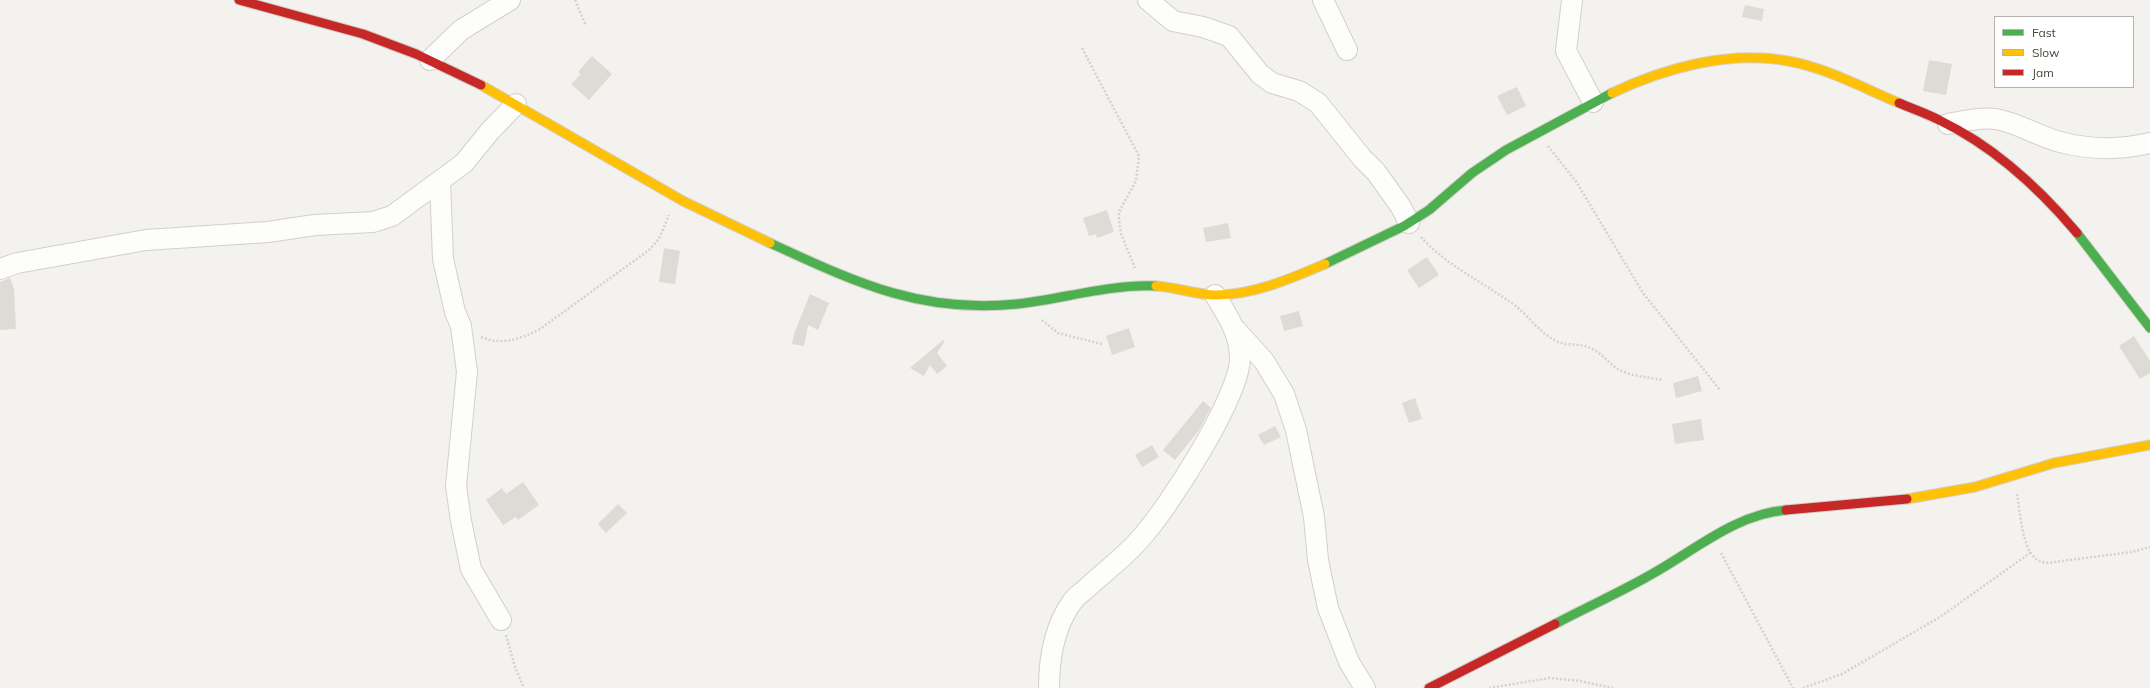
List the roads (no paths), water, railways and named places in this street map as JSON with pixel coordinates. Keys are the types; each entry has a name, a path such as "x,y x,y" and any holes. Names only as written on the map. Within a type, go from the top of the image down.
{"street":[{"path":"239,0 358,32 430,60 516,104 674,197 814,264 875,288 945,304 974,306 1021,305 1065,296 1141,285 1169,286 1215,295 1243,292 1266,286 1347,255 1409,223 1425,213 1479,168 1593,102 1651,76 1692,63 1749,59 1784,60 1820,70 1948,124 1994,154 2040,191 2087,245 2150,328"},
{"path":"430,60 461,30 510,0"},
{"path":"1148,0 1173,21 1203,27 1229,36 1260,74 1272,83 1299,91 1318,103 1353,147 1376,172 1401,207 1409,223"},
{"path":"1323,0 1347,50"},
{"path":"1572,0 1566,51 1593,102"},
{"path":"0,269 17,263 146,240 268,232 315,225 373,222 392,216 464,163 516,104"},
{"path":"1948,124 1977,119 1996,119 2060,142 2104,149 2128,148 2150,143"},
{"path":"440,182 443,259 455,312 461,326 467,372 456,486 461,521 471,569 501,620"},
{"path":"1215,295 1236,330 1264,361 1284,394 1296,430 1313,510 1318,560 1328,608 1349,662 1365,688"},
{"path":"1049,688 1049,661 1059,627 1073,601 1142,538 1209,439 1237,373 1240,358 1236,330"},
{"path":"1429,688 1652,574 1712,537 1747,519 1783,510 1924,497 1975,487 2054,463 2126,451 2150,445"}]}
